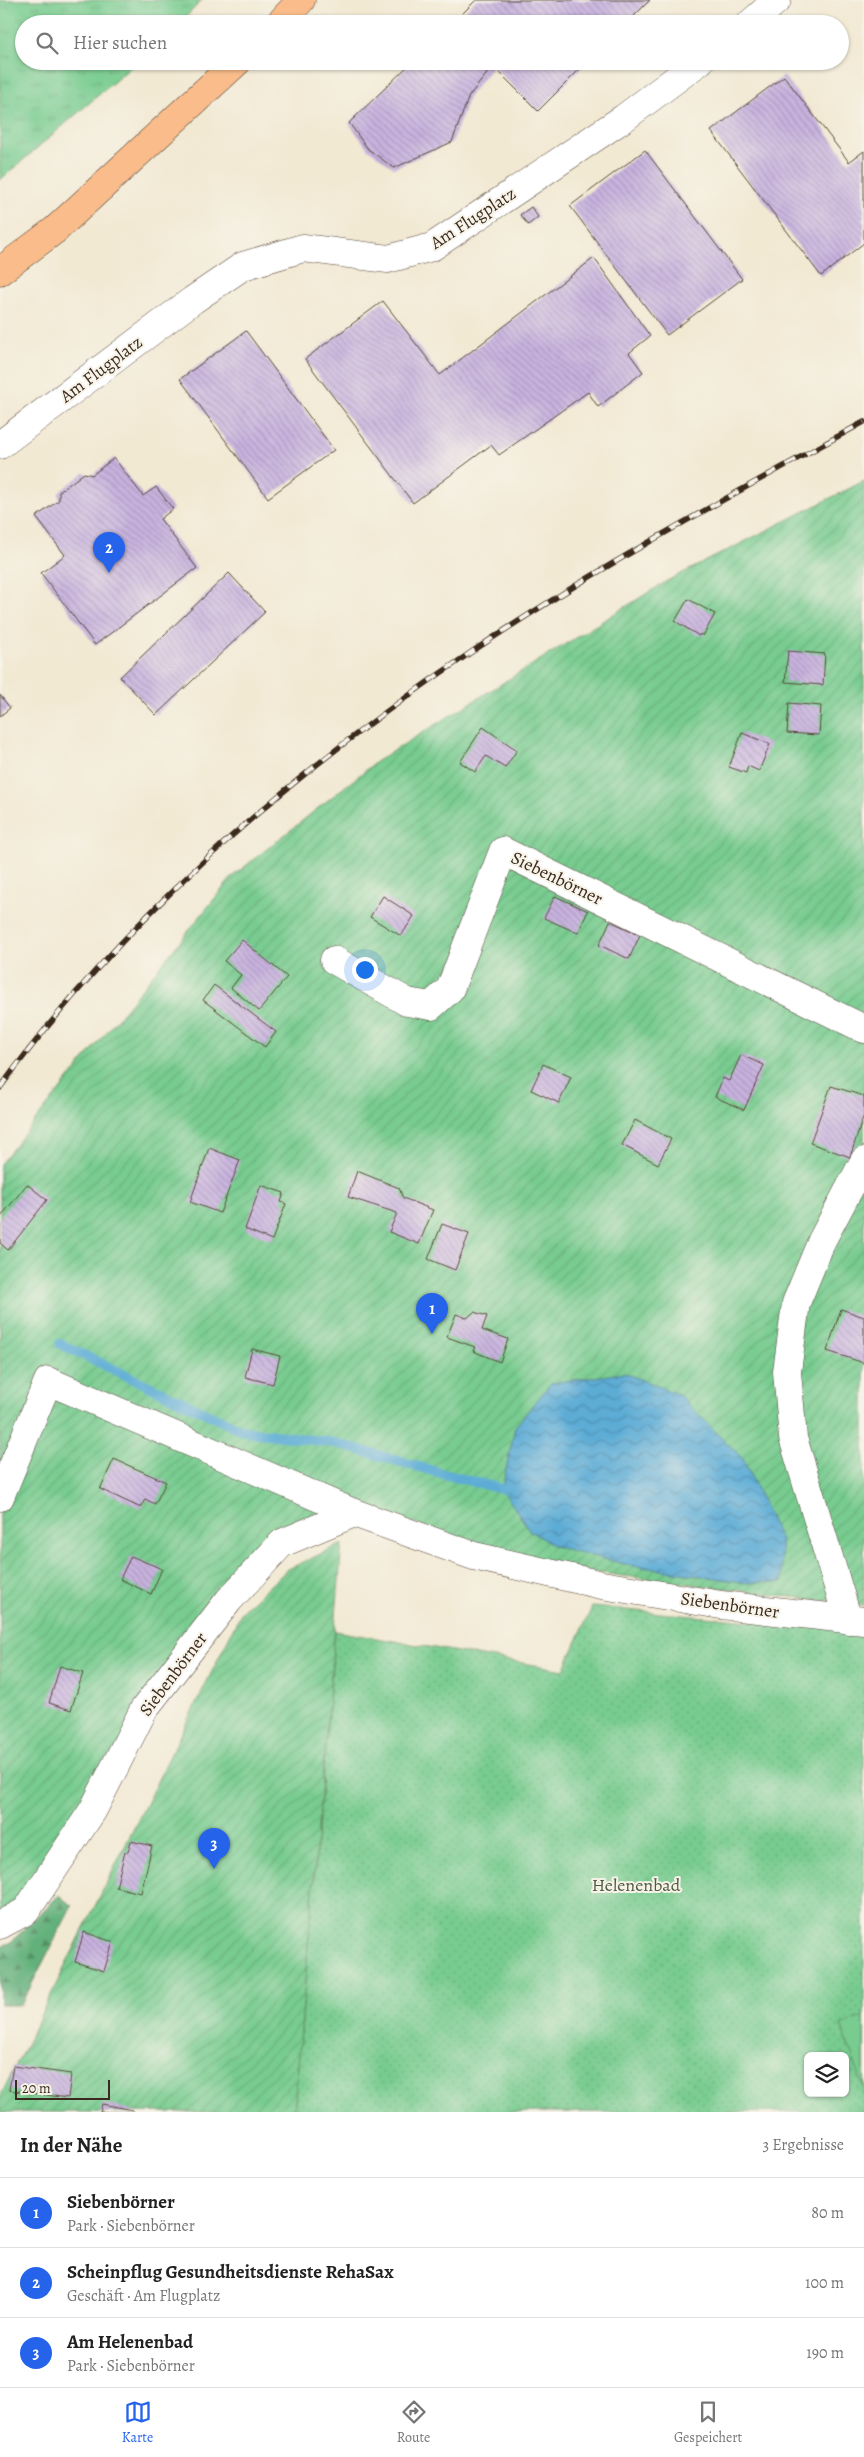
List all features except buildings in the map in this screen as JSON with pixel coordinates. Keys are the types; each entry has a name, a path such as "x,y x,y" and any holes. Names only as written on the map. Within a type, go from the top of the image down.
{"main road":[{"path":"287,15 301,0"},
{"path":"0,271 55,230 228,70"}],"street":[{"path":"760,15 777,0"},
{"name":"Am Flugplatz","path":"0,445 193,300 243,266 302,248 388,259 432,247 624,118 688,70"},
{"name":"Siebenbörner","path":"334,960 407,1002 432,1006 450,989 503,851 864,1029"},
{"name":"Siebenbörner","path":"0,1497 48,1380 354,1513 474,1556 602,1585 721,1605 856,1620 793,1438 787,1372 796,1304 822,1240 864,1161"},
{"name":"Siebenbörner","path":"0,1925 26,1911 93,1810 144,1709 229,1600 282,1542 354,1513"}],"green space":[{"path":"0,0 202,0 188,15 15,15 15,70 128,70 0,180"},
{"path":"864,481 864,1606 592,1572 479,1544 352,1504 267,1540 0,1925 0,1164 233,876 377,761 667,581"},
{"path":"342,1544 294,2112 0,2112 0,2097 242,1611 288,1569"},
{"name":"Helenenbad","path":"592,1607 864,1631 864,2112 294,2112 335,1631 564,1670"},
{"path":"59,1895 72,1906 21,2005 0,2005 0,1946 10,1943"},
{"path":"864,2016 864,2088 841,2025"}],"water":[{"path":"624,1373 678,1394 743,1459 781,1541 782,1582 748,1583 628,1565 554,1546 530,1531 502,1489 515,1427 551,1383"}],"waterway":[{"name":"Siebenbörner","path":"60,1344 244,1431 335,1443 502,1489"}],"railway":[{"path":"0,1088 49,1024 102,963 159,905 217,849 342,745 473,651 568,590 666,532 864,422"}],"place":[{"name":"Scheinpflug Gesundheitsdienste RehaSax","path":"109,573"},
{"name":"Siebenbörner","path":"432,1334"},
{"name":"Am Helenenbad","path":"214,1869"}]}
